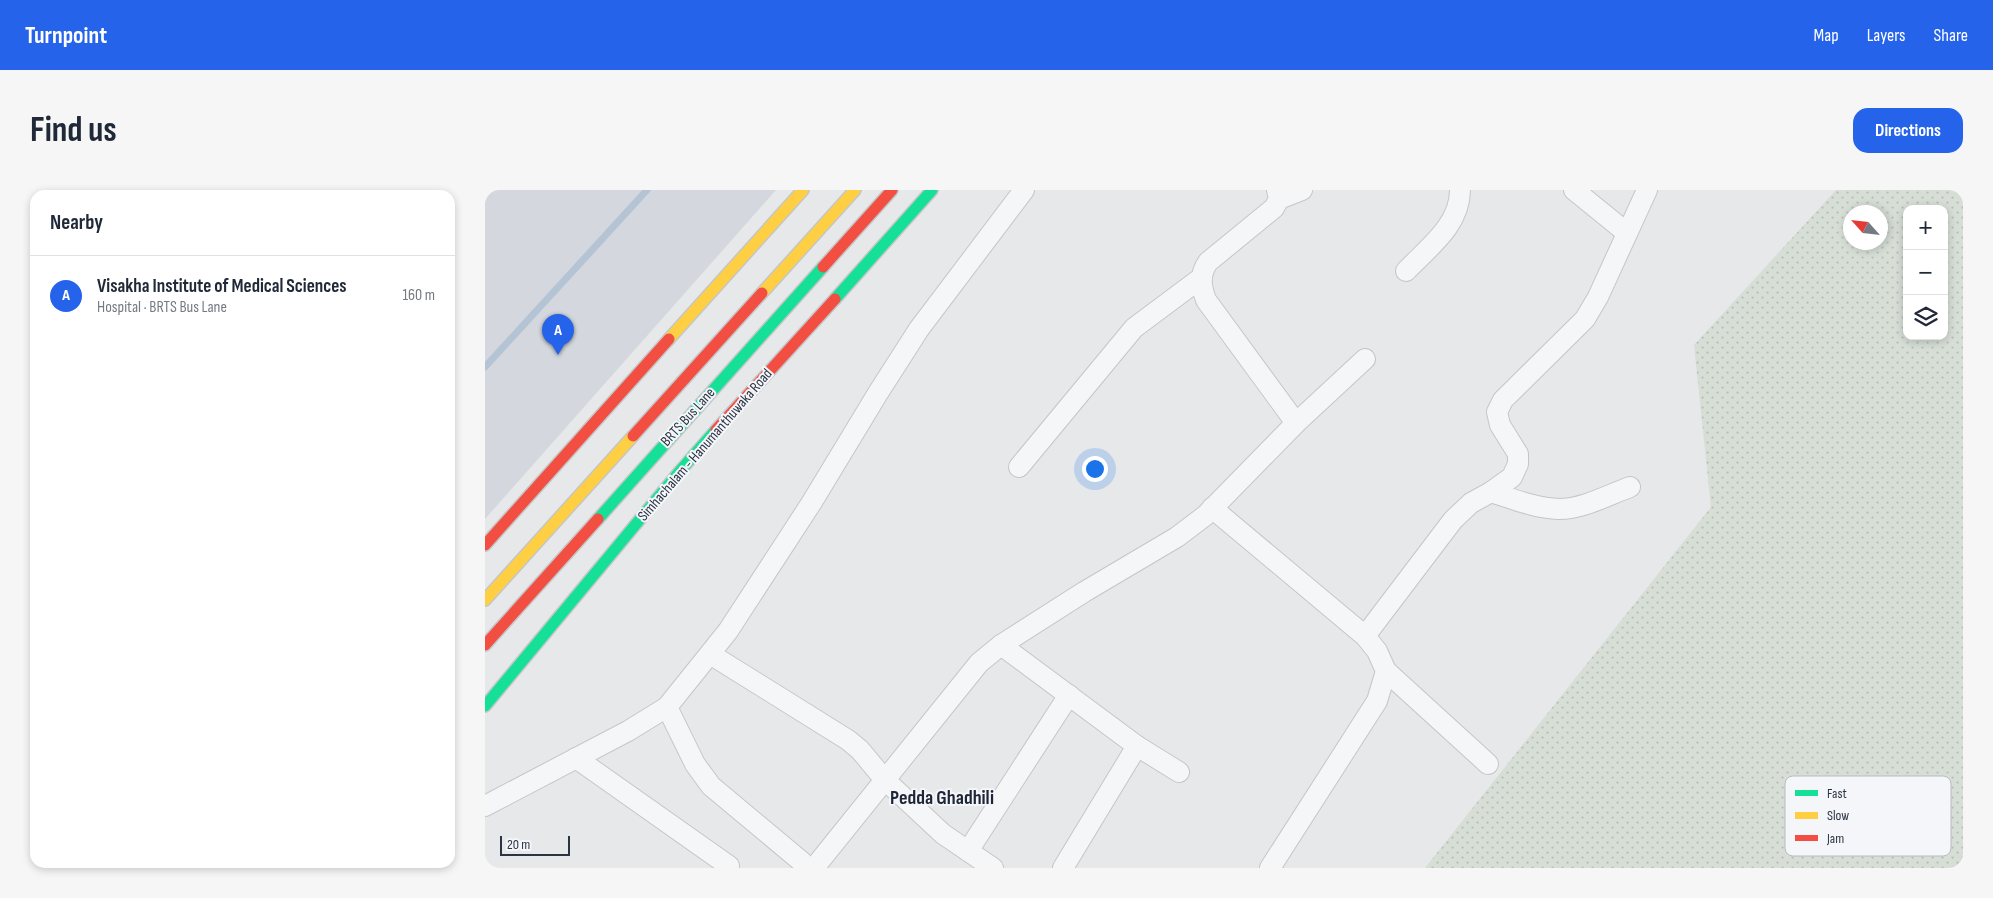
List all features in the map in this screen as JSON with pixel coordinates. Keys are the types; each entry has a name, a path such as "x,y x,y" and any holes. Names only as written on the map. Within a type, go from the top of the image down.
{"main road":[{"path":"485,545 803,190"},
{"path":"485,600 855,190"},
{"name":"BRTS Bus Lane","path":"485,645 892,190"},
{"name":"Simhachalam - Hanumanthuwaka Road","path":"485,706 680,471 932,190"}],"street":[{"path":"485,806 628,731 667,707 728,631 813,502 878,393 919,329 1024,190"},
{"path":"1296,423 1206,300 1201,278 1208,262 1274,208 1278,194 1303,190"},
{"path":"1406,271 1450,226 1460,203 1461,190"},
{"path":"1574,190 1627,234"},
{"path":"1365,636 1453,520 1471,503 1512,477 1518,464 1518,454 1501,425 1497,412 1503,400 1585,319 1598,297 1647,190"},
{"path":"1019,467 1134,328 1201,278"},
{"path":"814,868 979,663 1001,645 1084,592 1177,537 1212,508 1296,423 1365,359"},
{"path":"1491,492 1532,506 1561,509 1585,504 1629,486"},
{"path":"1212,508 1365,636 1377,651 1386,671 1488,764"},
{"path":"1001,645 1137,746 1179,772"},
{"path":"710,654 849,740 885,780 943,834 993,868"},
{"path":"1270,868 1377,701 1386,671"},
{"path":"968,851 1069,696"},
{"path":"667,707 695,764 711,786 803,862 806,868"},
{"path":"1063,868 1137,746"},
{"path":"576,758 729,866"}],"shaded area":[{"path":"485,190 776,190 485,519"},
{"path":"1836,190 1963,190 1963,868 1425,868 1711,507 1694,345"}],"waterway":[{"path":"485,367 647,190"}],"traffic: fast":[{"path":"835,299 932,190"},
{"path":"598,519 823,267"},
{"path":"485,706 716,430"}],"traffic: slow":[{"path":"669,339 803,190"},
{"path":"762,293 855,190"},
{"path":"485,600 633,436"}],"traffic: jam":[{"path":"823,267 892,190"},
{"path":"633,436 762,293"},
{"path":"716,430 835,299"},
{"path":"485,545 669,339"},
{"path":"485,645 598,519"}],"place":[{"name":"Visakha Institute of Medical Sciences","path":"558,355"}],"district":[{"name":"Pedda Ghadhili","path":"942,798"}]}
